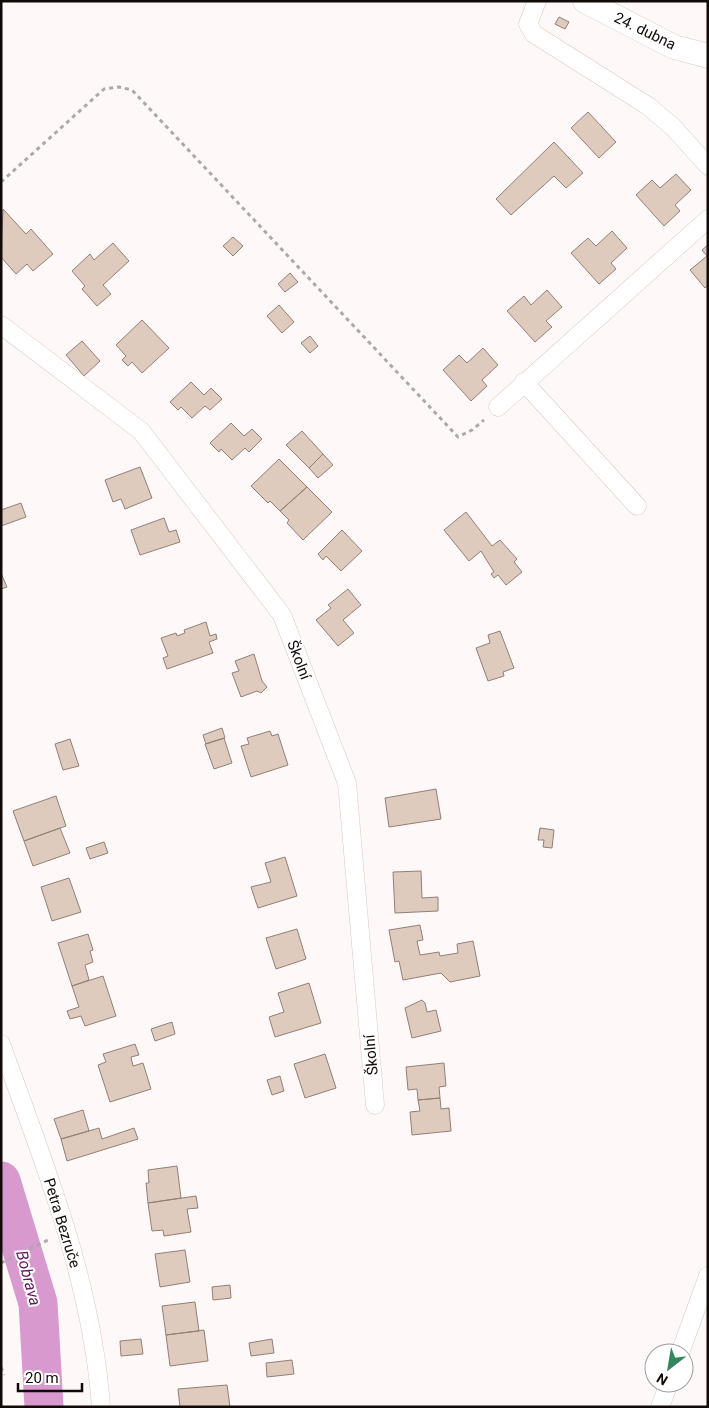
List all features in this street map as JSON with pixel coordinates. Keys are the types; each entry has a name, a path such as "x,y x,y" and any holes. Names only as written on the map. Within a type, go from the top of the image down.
{"main road":[{"name":"24. dubna","path":"585,1 674,47 708,56"}],"street":[{"path":"536,1 528,24 534,34 648,106 673,127 708,166"},
{"path":"498,407 708,219"},
{"name":"Školní","path":"1,325 141,431 282,615 347,783 376,1105"},
{"path":"524,382 637,506"},
{"name":"Petra Bezruče","path":"1,1044 68,1230 97,1360 100,1407"},
{"path":"684,1343 708,1276"},
{"path":"660,1407 665,1393"}],"path":[{"path":"1,182 104,89 119,87 132,90 458,437 472,430 498,407"},
{"path":"1,1263 58,1236"},
{"path":"1,1367 4,1375"}],"building":[{"path":"559,17 569,22 565,29 555,24"},
{"path":"588,112 616,142 599,158 571,128"},
{"path":"554,142 583,173 566,188 554,176 511,215 496,199"},
{"path":"676,174 691,190 675,205 680,211 664,226 636,195 652,180 660,188"},
{"path":"3,209 26,234 31,229 53,254 33,271 27,264 16,274 1,257"},
{"path":"612,231 627,248 611,263 616,269 599,284 571,253 588,238 596,246"},
{"path":"233,237 243,246 233,256 223,246"},
{"path":"113,243 129,261 103,285 111,294 97,306 82,289 85,286 72,271 90,254 94,260"},
{"path":"708,245 708,285 705,288 690,270 707,256 702,250"},
{"path":"290,273 298,282 285,292 278,284"},
{"path":"547,290 562,307 546,321 552,327 535,342 507,311 524,296 531,305"},
{"path":"279,305 294,322 282,333 267,316"},
{"path":"142,320 169,348 142,373 132,362 128,366 122,360 126,356 116,345"},
{"path":"310,336 318,346 310,353 301,343"},
{"path":"82,341 100,361 84,376 66,355"},
{"path":"483,348 498,365 482,380 487,386 471,401 443,370 459,355 467,363"},
{"path":"191,382 204,395 211,388 222,399 210,410 205,406 192,418 181,407 178,410 170,402"},
{"path":"231,423 244,436 252,429 262,439 249,452 245,448 232,460 221,449 219,452 210,443"},
{"path":"302,431 323,454 309,468 286,445"},
{"path":"323,454 333,465 318,478 309,468"},
{"path":"279,459 307,487 280,511 270,501 268,503 251,486"},
{"path":"140,467 152,498 125,509 121,499 113,502 105,480"},
{"path":"307,487 332,512 303,540 287,523 289,520 280,511"},
{"path":"21,503 26,517 1,526 1,510"},
{"path":"466,512 492,546 500,540 517,559 514,562 522,572 506,585 498,575 494,578 491,574 494,572 481,551 469,561 444,530"},
{"path":"164,518 169,532 176,530 180,542 140,555 131,530"},
{"path":"342,530 362,551 341,571 326,556 323,560 318,554"},
{"path":"1,573 7,587 1,589"},
{"path":"348,589 361,605 343,620 354,633 338,646 316,620 331,608 328,605"},
{"path":"206,622 210,636 216,634 217,639 209,642 213,653 167,669 163,658 168,656 161,638 176,633 177,636 185,633 184,630"},
{"path":"500,631 514,668 503,672 504,676 488,681 476,648 490,643 488,635"},
{"path":"254,654 262,681 267,687 261,693 257,691 241,697 232,673 239,671 235,661"},
{"path":"222,728 225,738 206,744 203,735"},
{"path":"270,731 272,736 278,734 288,765 251,777 241,746 249,744 247,738"},
{"path":"224,738 232,763 214,769 205,744"},
{"path":"70,739 79,766 63,770 55,744"},
{"path":"436,789 441,819 389,827 385,798"},
{"path":"56,796 66,826 24,841 13,811"},
{"path":"60,828 70,853 33,866 24,841"},
{"path":"540,828 554,830 552,848 543,847 544,840 538,840"},
{"path":"104,842 108,853 90,859 86,848"},
{"path":"285,857 297,896 258,908 251,887 271,882 265,863"},
{"path":"421,871 422,898 438,897 438,911 395,913 393,872"},
{"path":"69,878 81,912 52,921 41,887"},
{"path":"420,925 423,940 417,941 420,955 439,952 440,956 458,953 457,944 473,941 480,976 450,982 441,973 403,980 399,961 395,962 389,930"},
{"path":"297,929 306,959 276,969 266,938"},
{"path":"88,934 93,950 90,951 93,962 85,965 89,980 72,986 58,943"},
{"path":"103,976 116,1016 85,1026 81,1016 70,1019 67,1011 79,1007 72,986"},
{"path":"309,983 321,1023 275,1037 269,1017 284,1012 278,993"},
{"path":"422,1000 425,1003 427,1012 436,1010 441,1031 412,1038 405,1008"},
{"path":"172,1022 175,1034 155,1041 151,1029"},
{"path":"135,1044 139,1055 131,1057 133,1066 143,1063 151,1089 110,1102 98,1065 106,1062 103,1054"},
{"path":"325,1054 336,1088 305,1098 294,1064"},
{"path":"444,1063 446,1086 439,1087 440,1098 418,1100 417,1089 408,1090 406,1067"},
{"path":"280,1076 284,1091 272,1095 267,1080"},
{"path":"440,1098 441,1109 449,1108 451,1131 412,1135 410,1112 420,1111 418,1100"},
{"path":"83,1110 89,1131 61,1139 54,1119"},
{"path":"99,1128 102,1139 134,1128 138,1139 67,1161 61,1139"},
{"path":"177,1166 181,1198 148,1203 146,1183 149,1183 148,1170"},
{"path":"196,1196 198,1208 187,1209 191,1232 164,1236 163,1230 152,1231 148,1203"},
{"path":"185,1250 190,1282 160,1287 155,1254"},
{"path":"230,1285 231,1298 213,1300 212,1287"},
{"path":"195,1302 199,1331 166,1335 162,1306"},
{"path":"204,1330 208,1361 170,1366 166,1335"},
{"path":"141,1339 143,1354 121,1356 120,1341"},
{"path":"272,1339 274,1353 251,1356 249,1343"},
{"path":"292,1360 294,1374 267,1377 266,1363"},
{"path":"227,1385 230,1407 180,1407 178,1389"}],"waterway":[{"name":"Bobrava","path":"1,1181 38,1303 44,1407"}]}
